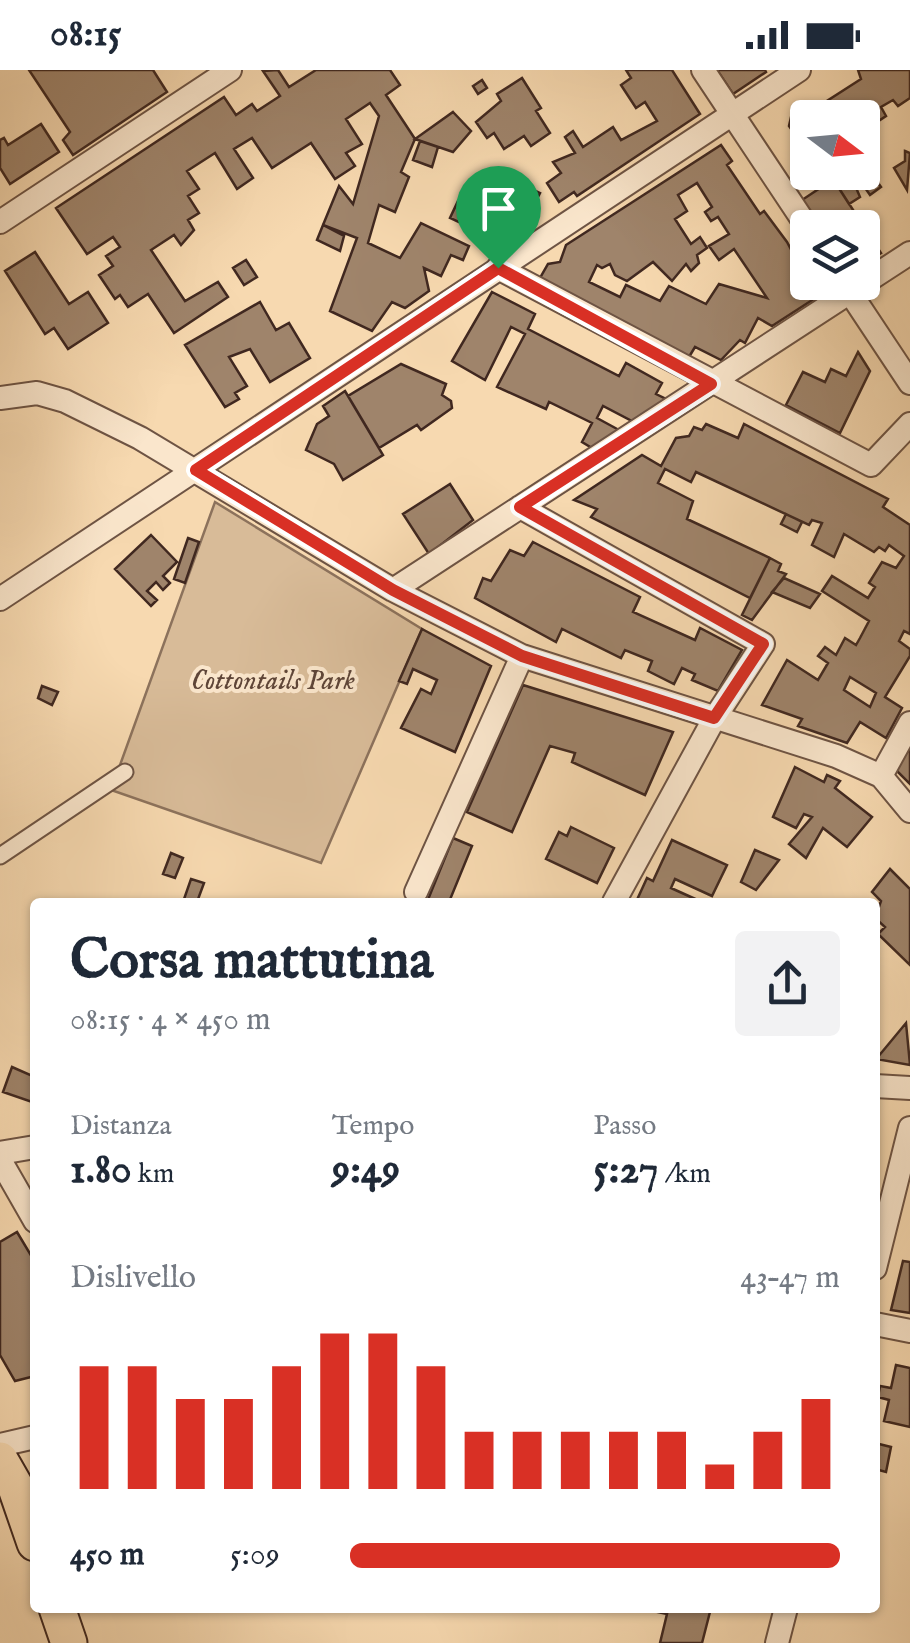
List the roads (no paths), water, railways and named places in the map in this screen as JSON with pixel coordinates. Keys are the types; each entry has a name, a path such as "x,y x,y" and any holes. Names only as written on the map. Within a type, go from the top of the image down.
{"main road":[{"path":"0,1460 16,1488 30,1529"},
{"path":"59,1613 68,1643"}],"street":[{"path":"0,222 230,70"},
{"path":"703,70 796,210"},
{"path":"0,598 798,70"},
{"path":"880,270 910,253"},
{"path":"498,268 711,384 871,465 910,424"},
{"path":"393,590 711,384 830,300"},
{"path":"855,300 910,383"},
{"path":"0,398 37,393 65,401 196,470 393,590 522,656 781,736 881,776 910,811"},
{"path":"520,507 763,644 714,718 616,898"},
{"path":"416,892 522,656"},
{"path":"881,776 910,723"},
{"path":"0,856 125,772"},
{"path":"880,1086 910,1088"},
{"path":"880,1247 910,1128"},
{"path":"0,1152 30,1148"},
{"path":"0,1160 30,1212"},
{"path":"880,1325 910,1330"},
{"path":"0,1446 30,1438"},
{"path":"777,1643 785,1613"}],"park label":[{"name":"Cottontails Park","path":"273,681"}]}
